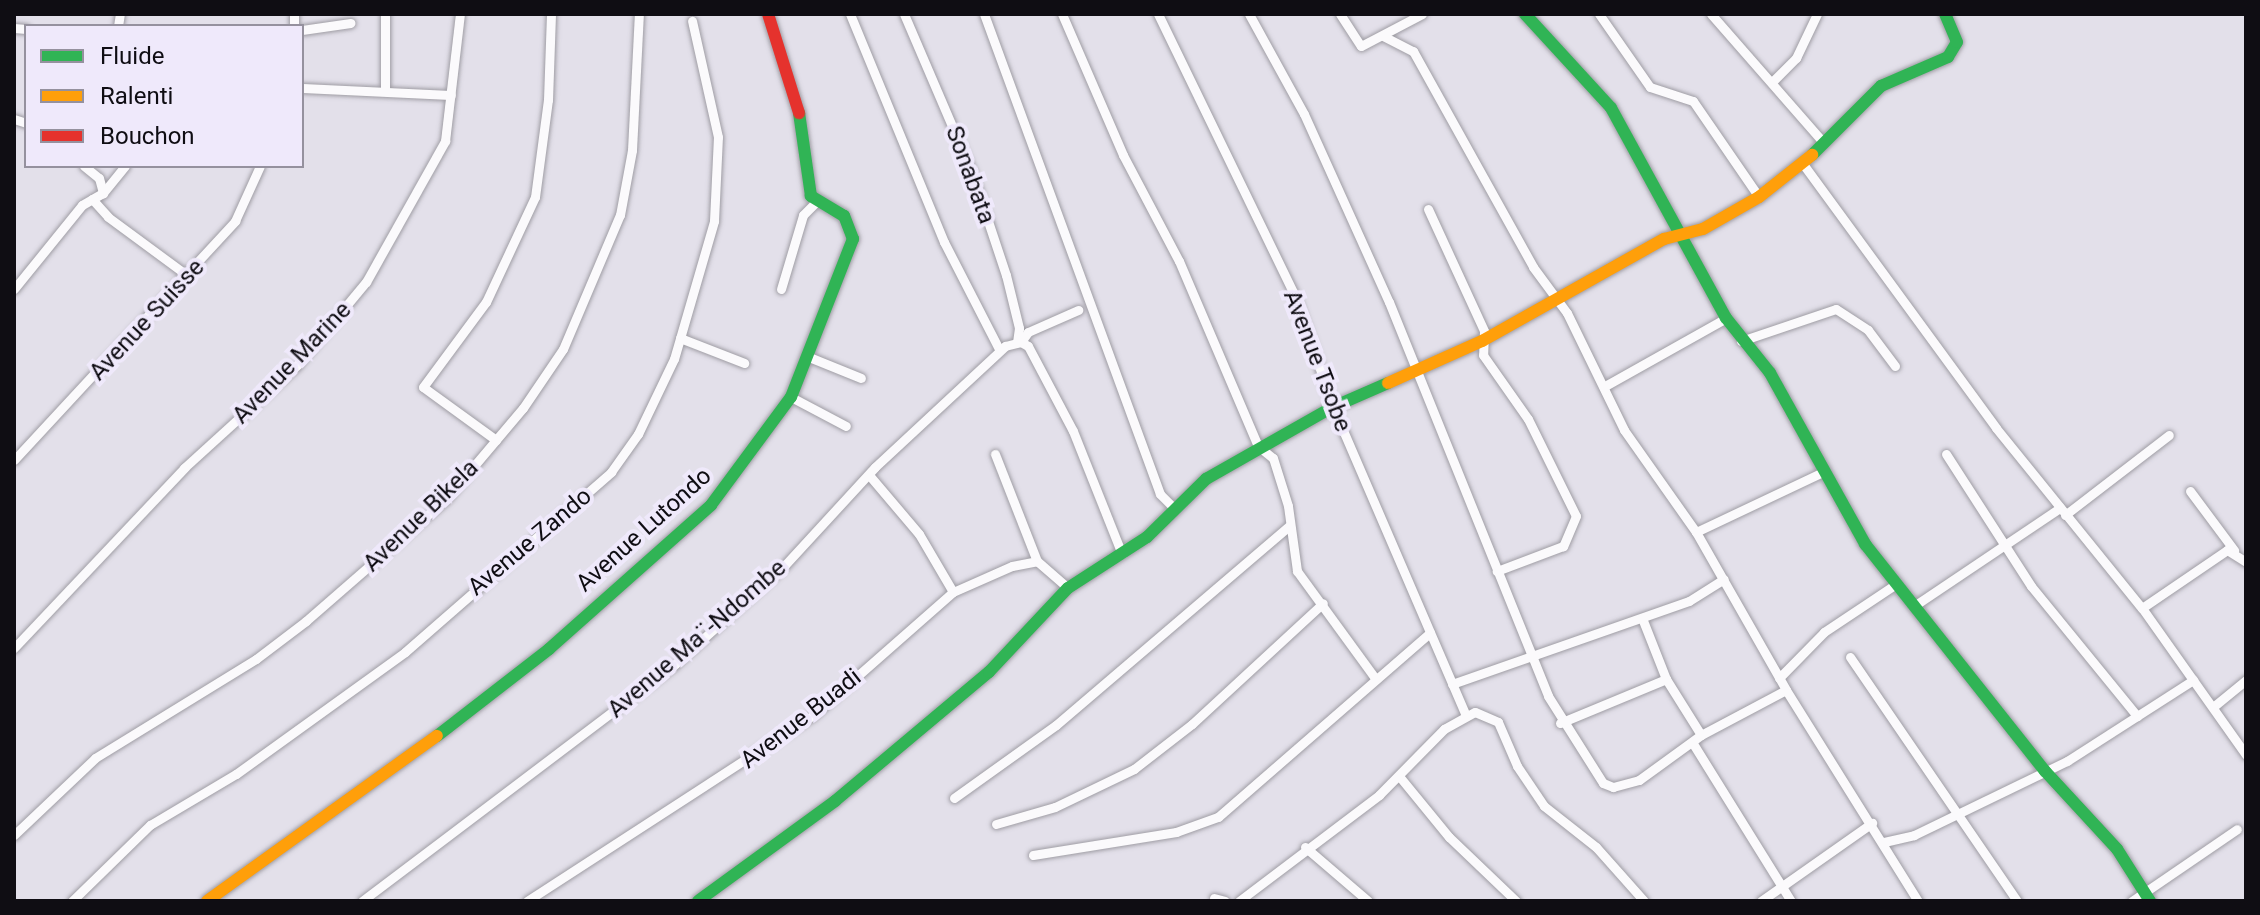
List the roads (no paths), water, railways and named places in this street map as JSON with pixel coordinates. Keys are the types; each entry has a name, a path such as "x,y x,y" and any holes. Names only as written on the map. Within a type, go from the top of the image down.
{"street":[{"path":"385,14 385,90"},
{"name":"Avenue Marine","path":"14,648 166,487 263,399 335,323 366,282 440,152 451,95 460,14"},
{"path":"496,440 423,387 486,302 535,197 548,100 551,14"},
{"name":"Avenue Bikela","path":"14,835 84,766 256,659 306,621 446,499 496,440 563,349 616,227 632,150 639,14"},
{"path":"768,14 797,102 808,189 816,202 803,215 781,289"},
{"path":"850,14 944,242 1002,348 1019,342 1028,332 1078,310"},
{"name":"Sonabata","path":"904,14 972,173 1006,275 1019,328 1019,342"},
{"path":"984,14 1160,494 1174,508"},
{"path":"1062,14 1123,155 1184,272 1258,446 1273,458 1288,506 1297,571 1375,678"},
{"name":"Avenue Tsobe","path":"1158,14 1295,296 1333,407 1465,713"},
{"path":"1249,14 1304,114 1417,368 1560,723 1603,783 1613,787 1639,780 1696,738 1786,690"},
{"path":"1340,14 1359,46 1406,25 1422,14"},
{"path":"1525,14 1611,108 1726,318 1741,341 1770,373 1821,473 1896,584 2045,771 2117,849 2146,897"},
{"path":"1599,14 1650,87 1693,101 1759,197"},
{"path":"1711,14 1773,81 1824,143"},
{"path":"1773,81 1796,58 1817,14"},
{"path":"698,901 835,801 989,672 1068,588 1147,537 1206,479 1258,446 1333,407 1482,341 1554,298 1679,235 1703,229 1759,197 1803,164 1881,86 1948,57 1957,42 1945,14"},
{"name":"Avenue Zando","path":"72,901 133,838 352,693 563,518 611,472 638,434 680,338 714,221 718,137 692,21"},
{"path":"304,30 350,23"},
{"path":"1406,25 1409,46 1605,386 1624,430 1696,532 1786,690 1884,842 1918,901"},
{"path":"1383,36 1409,46"},
{"path":"304,88 451,95"},
{"path":"1803,164 2063,511 2142,608 2246,755"},
{"path":"86,168 99,178 103,193"},
{"path":"14,289 76,211 103,193 123,168"},
{"name":"Avenue Suisse","path":"14,460 188,276 235,221 259,168"},
{"path":"92,199 108,217 188,276"},
{"name":"Avenue Lutondo","path":"207,901 411,756 549,649 711,505 791,397 853,239 844,216 816,202"},
{"path":"1428,209 1480,320 1483,355 1528,419 1576,516 1563,546 1497,571"},
{"path":"1741,341 1836,309 1868,330 1895,366"},
{"path":"1605,386 1726,318"},
{"path":"680,338 744,363"},
{"path":"1019,342 1028,346 1073,431 1122,554"},
{"name":"Avenue Ma¨-Ndombe","path":"362,901 675,664 784,566 869,475 1002,348"},
{"path":"809,357 861,378"},
{"path":"791,397 846,426"},
{"path":"1914,606 2063,511 2169,435"},
{"path":"995,454 1037,561 1068,588"},
{"path":"1946,454 2031,586 2137,716"},
{"path":"1696,532 1821,473"},
{"path":"869,475 919,534 953,592"},
{"path":"2190,491 2246,562"},
{"path":"954,798 1056,725 1289,526"},
{"path":"2142,608 2234,550"},
{"name":"Avenue Buadi","path":"527,901 752,759 813,715 953,592 1012,566 1037,561"},
{"path":"1452,684 1689,601 1724,579"},
{"path":"1779,678 1824,632 1896,584"},
{"path":"996,824 1055,807 1134,769 1192,724 1323,603"},
{"path":"1642,618 1666,679 1696,738 1780,887 1791,901"},
{"path":"1033,855 1176,832 1218,817 1430,633"},
{"path":"1850,657 2017,901"},
{"path":"1560,723 1666,679"},
{"path":"1884,842 1914,835 2045,771 2193,680"},
{"path":"2213,707 2246,680"},
{"path":"1239,901 1399,776 1465,713 1486,714 1498,722 1531,791 1557,820 1596,847 1644,901"},
{"path":"1399,776 1449,837 1516,901"},
{"path":"1761,901 1872,823"},
{"path":"2132,901 2146,897 2237,829"},
{"path":"1305,847 1368,901"},
{"path":"1214,898 1225,901"}]}
